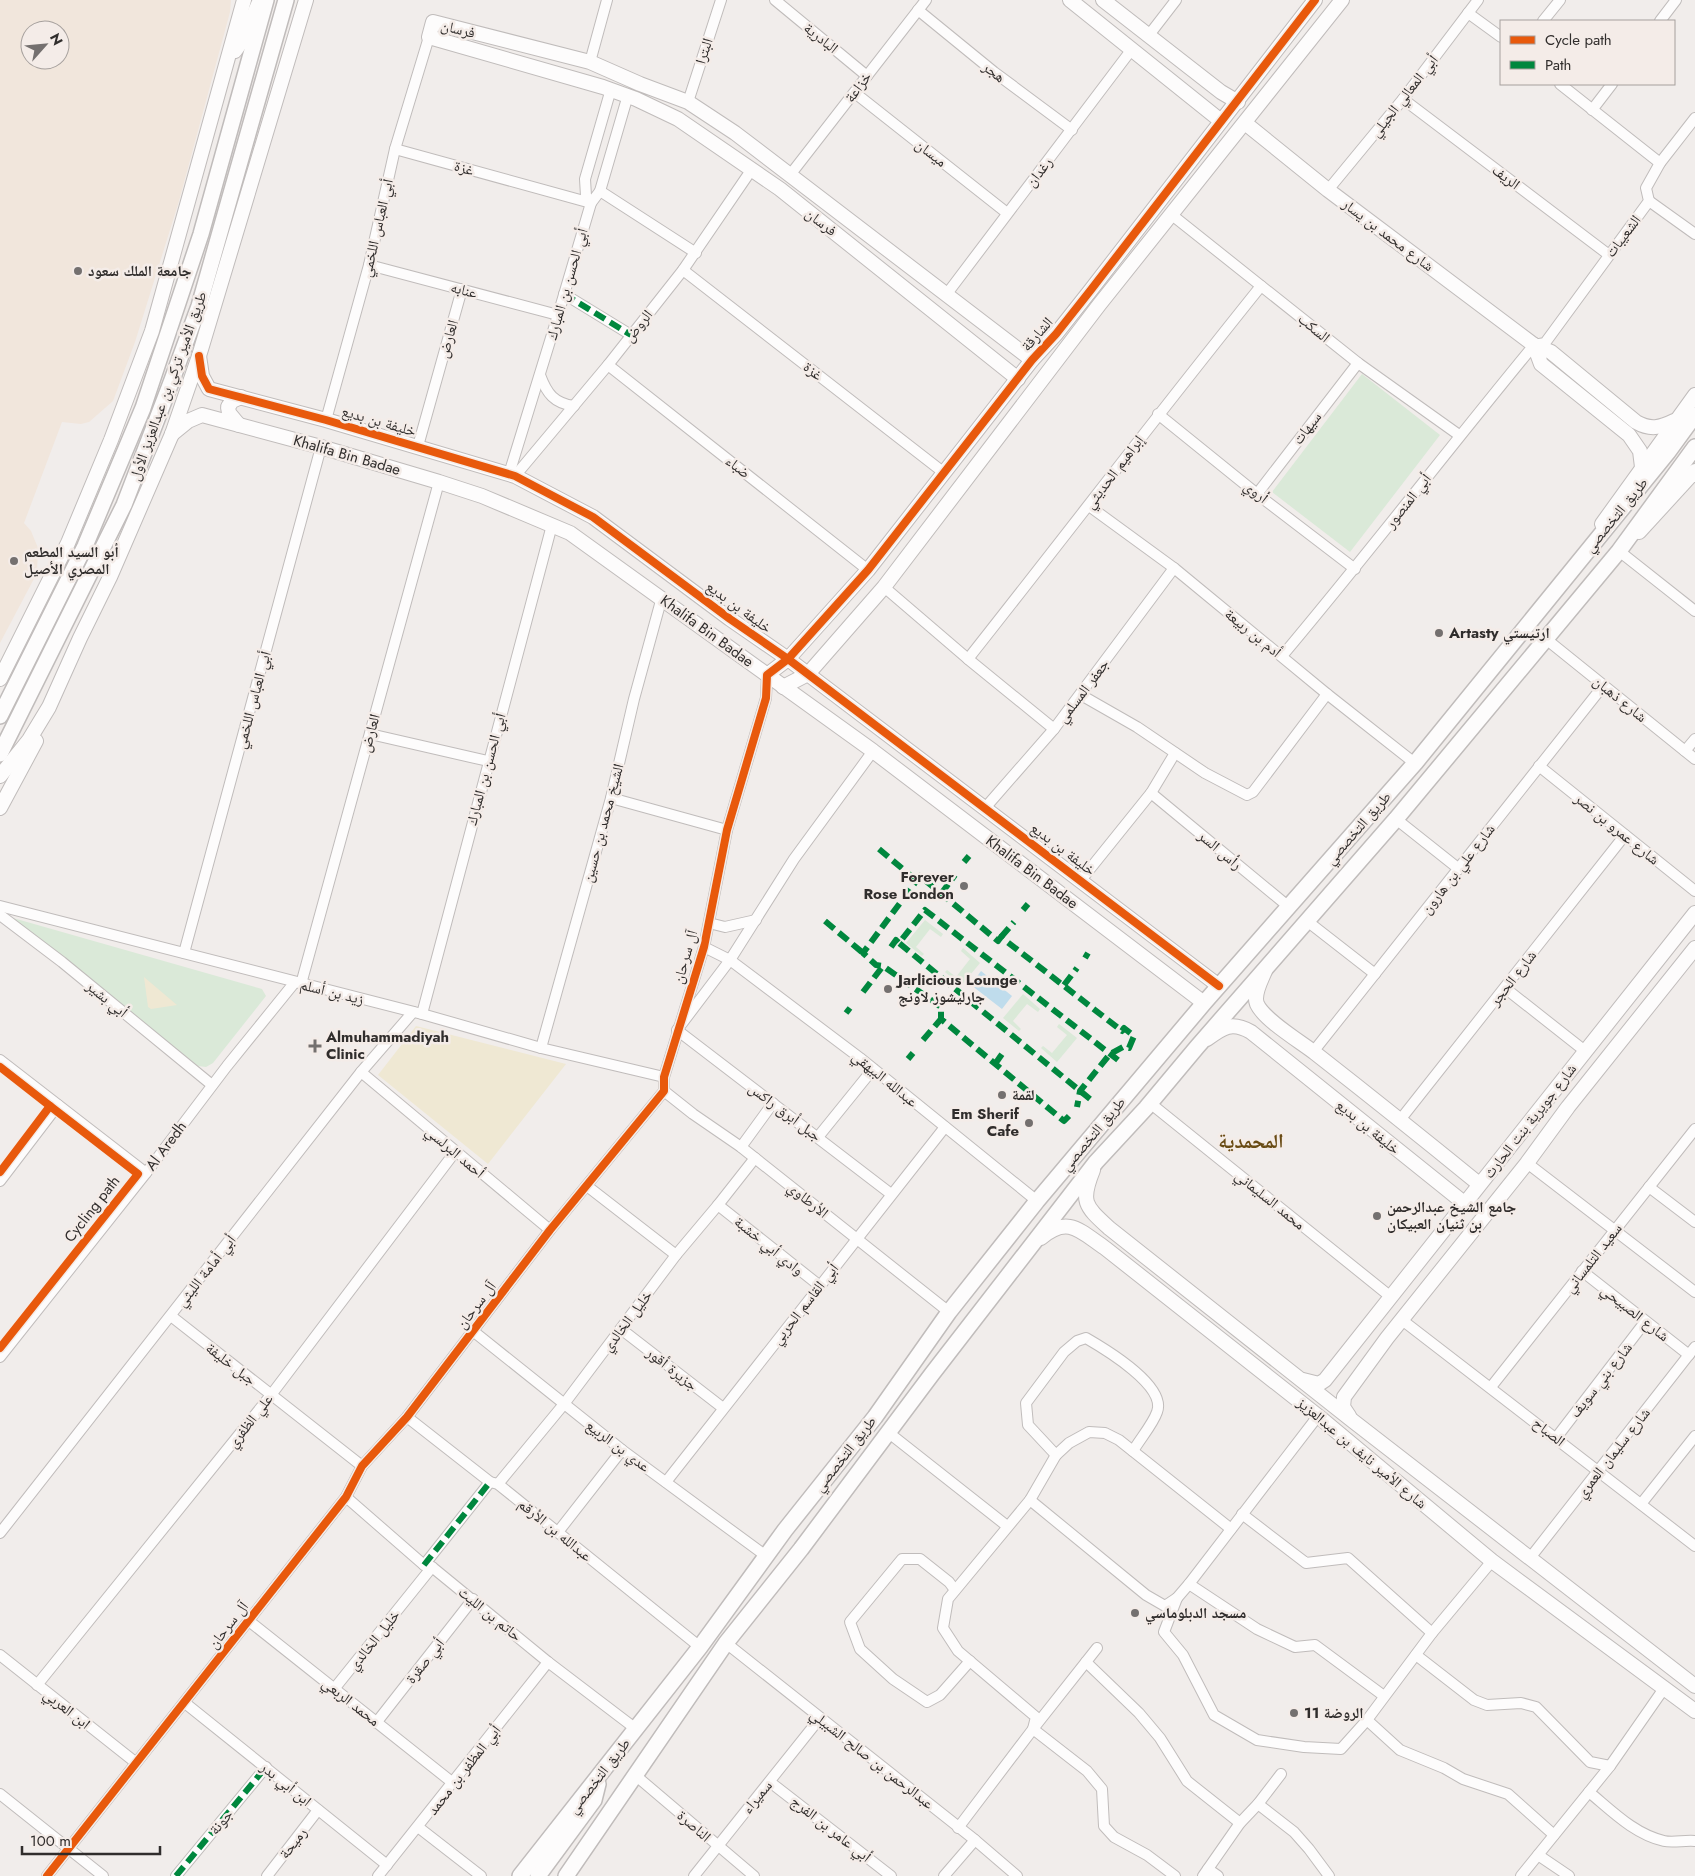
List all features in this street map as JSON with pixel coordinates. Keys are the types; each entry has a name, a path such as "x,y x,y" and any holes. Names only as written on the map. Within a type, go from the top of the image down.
{"main road":[{"name":"طريق الأمير تركي بن عبدالعزيز الأول","path":"0,716 86,546 143,408 201,234 266,0"},
{"name":"طريق الأمير تركي بن عبدالعزيز الأول","path":"0,754 124,505 169,389 199,306 286,0"},
{"name":"طريق التخصصي","path":"520,1876 700,1647 766,1556 875,1418 949,1312 1038,1201 1204,1003 1416,762 1668,452 1695,415"},
{"name":"طريق التخصصي","path":"566,1876 726,1643 802,1549 1027,1250 1096,1162 1145,1109 1396,819 1619,551 1695,447"},
{"path":"1124,1098 1145,1109"},
{"path":"538,1876 594,1800 602,1773"},
{"path":"555,1876 602,1806 624,1791"}],"street":[{"path":"0,679 68,543 111,440 152,331 244,0"},
{"path":"227,64 242,41 260,0"},
{"path":"0,808 39,735 49,707 110,577 172,434 199,356 306,0"},
{"path":"590,62 607,0"},
{"name":"البترا","path":"688,102 721,0"},
{"name":"البادرية","path":"774,0 786,4 867,76"},
{"name":"خزاعة","path":"790,175 926,0"},
{"path":"1070,0 1221,121"},
{"path":"1103,0 1221,92 1238,102"},
{"path":"1149,35 1176,0"},
{"name":"الشارقة","path":"767,675 788,659 868,570 943,472 1032,360 1056,334 1221,121 1238,102 1315,0"},
{"name":"الشارقة","path":"783,687 808,674 884,586 1099,306 1342,0"},
{"name":"أبي المعالي الجيلي","path":"1328,190 1403,99 1478,0"},
{"path":"1544,20 1560,0"},
{"path":"1661,20 1676,0"},
{"name":"هجر","path":"918,10 994,72 1072,130"},
{"path":"1468,13 1500,36"},
{"name":"فرسان","path":"1018,378 788,195 678,119 619,92 429,37 433,22 590,62 688,102 736,133 1032,360"},
{"path":"1289,34 1305,48"},
{"name":"أبي العباس اللخمي","path":"326,420 369,265 395,149 429,37"},
{"name":"رغدان","path":"946,295 1132,49"},
{"path":"590,203 586,196 585,179 619,92 628,78"},
{"path":"1561,85 1660,163"},
{"path":"1592,110 1611,85"},
{"name":"أبي الحسن بن المبارك","path":"512,475 590,203 600,192 619,92"},
{"path":"1204,107 1211,106 1218,101 1221,92"},
{"name":"ميسان","path":"855,93 1007,213"},
{"name":"الريف","path":"1403,99 1609,255"},
{"name":"الشعيبات","path":"1534,344 1544,343 1649,201 1646,188 1660,163 1695,118"},
{"name":"شارع محمد بن يسار","path":"1245,123 1328,190 1534,344 1551,352 1636,422 1645,428 1662,427 1674,421"},
{"name":"غزة","path":"395,149 590,203"},
{"name":"الروض","path":"512,475 574,406 683,270 752,169"},
{"path":"600,192 696,252"},
{"path":"1649,201 1693,230"},
{"name":"السكب","path":"1172,215 1358,363 1459,435"},
{"name":"عنابه","path":"369,265 558,316"},
{"name":"غزة","path":"683,270 943,472"},
{"name":"إبراهيم الحديثي","path":"968,659 1089,506 1158,414 1261,286"},
{"name":"العارض","path":"418,446 462,289"},
{"path":"564,294 631,335"},
{"path":"1086,295 1099,306"},
{"name":"شارع محمد بن يسار","path":"1534,344 1541,364 1629,435 1640,451 1642,467"},
{"name":"أبي المنصور","path":"1282,656 1355,569 1459,435 1534,344"},
{"name":"خليفة بن بديع","path":"199,356 202,376 209,389 418,446 512,475 593,517 730,619 788,659 1220,986"},
{"name":"سيهات","path":"1257,494 1358,363"},
{"name":"ضباء","path":"608,365 868,570"},
{"path":"540,376 546,391 562,404 574,406"},
{"path":"1560,585 1674,421 1695,395"},
{"path":"239,425 229,413 228,407 232,401 241,397"},
{"name":"أروي","path":"1158,414 1257,494 1355,569"},
{"name":"Khalifa Bin Badae","path":"172,434 188,421 202,415 322,447 439,482 482,496 570,532 873,751 1204,1003"},
{"name":"أبي العباس اللخمي","path":"184,953 322,447"},
{"path":"1692,477 1619,551 1695,611"},
{"name":"العارض","path":"298,983 370,734 439,482"},
{"name":"أدم بن ربيعة","path":"1089,506 1174,568 1327,694 1412,761 1416,762"},
{"name":"أبي الحسن بن المبارك","path":"418,1013 552,525"},
{"name":"جعفر المسلمي","path":"986,808 1081,695 1174,568"},
{"path":"884,586 968,659 1054,729"},
{"name":"الشيخ محمد بن حسين","path":"541,1048 611,798 634,699 662,597"},
{"name":"شارع ذهبان","path":"1546,639 1695,759"},
{"name":"آل سرحان","path":"47,1876 135,1762 185,1703 346,1497 362,1466 407,1417 550,1230 664,1091 664,1077 677,1030 704,947 727,830 766,698 767,675"},
{"name":"شارع علي بن هارون","path":"1313,1052 1603,686"},
{"path":"766,698 783,687"},
{"path":"1081,695 1137,727 1205,773 1247,795 1253,792 1327,694"},
{"path":"0,776 29,740 49,707"},
{"path":"370,734 488,761"},
{"path":"1685,751 1695,739"},
{"path":"677,1030 730,960 790,866 873,751"},
{"path":"1081,880 1151,793 1175,753"},
{"name":"شارع عمرو بن نصر","path":"1539,766 1695,891"},
{"name":"رأس السر","path":"1151,793 1289,907"},
{"path":"611,798 727,830"},
{"path":"1396,819 1458,870"},
{"name":"شارع الحجر","path":"1400,1120 1626,835"},
{"name":"زيد بن أسلم","path":"0,906 418,1013 541,1048 664,1077"},
{"name":"شارع جويرية بنت الحارث","path":"1302,1380 1319,1384 1324,1380 1695,913"},
{"name":"أبي بشير","path":"0,915 62,962 212,1085"},
{"path":"709,923 725,927 756,920"},
{"path":"1307,920 1375,974"},
{"name":"عبدالله البيهقي","path":"704,947 730,960 873,1069 1038,1201"},
{"name":"شارع جويرية بنت الحارث","path":"1353,1421 1343,1407 1344,1397 1402,1320 1527,1163 1568,1107 1694,951"},
{"path":"1170,977 1178,977 1183,974 1186,968 1182,958"},
{"name":"خليفة بن بديع","path":"1265,971 1256,996 1258,1005 1284,1031 1480,1184"},
{"name":"Al Aredh","path":"0,1356 146,1173 212,1085 298,983"},
{"path":"1505,988 1585,1052"},
{"name":"أبي أمامة الليثي","path":"0,1532 361,1072 418,1013"},
{"path":"1271,1048 1261,1040 1254,1030 1256,1023 1261,1020 1269,1022 1284,1031"},
{"name":"خليفة بن بديع","path":"1197,1047 1229,1025 1245,1029 1464,1204"},
{"name":"جبل أبرق راكس","path":"677,1030 891,1194"},
{"path":"0,1060 146,1173"},
{"path":"818,1137 873,1069"},
{"name":"أحمد البرلسي","path":"361,1072 550,1230"},
{"name":"الأرطاوي","path":"664,1091 693,1114 741,1147 949,1312"},
{"path":"1553,1093 1549,1104 1553,1113 1558,1114 1568,1107"},
{"path":"741,1147 773,1103"},
{"path":"0,1181 58,1105"},
{"name":"محمد السليماني","path":"1145,1109 1391,1297"},
{"path":"1532,1119 1545,1113 1551,1116 1553,1120 1549,1133"},
{"name":"أبي القاسم الحربي","path":"666,1482 945,1127"},
{"name":"سعيد التلمساني","path":"1491,1387 1695,1129"},
{"name":"علي الظفري","path":"37,1685 271,1395 455,1152"},
{"name":"خليل الخالدي","path":"334,1689 494,1483 564,1404 676,1255 755,1158"},
{"name":"شارع الأمير نايف بن عبدالعزيز","path":"1096,1162 1087,1185 1086,1199 1088,1208 1109,1228 1353,1421 1695,1686"},
{"path":"1527,1163 1695,1292"},
{"path":"588,1186 676,1255"},
{"path":"1649,1188 1695,1222"},
{"name":"وادي أبي خشبة","path":"718,1205 820,1286"},
{"path":"1101,1245 1084,1230 1082,1226 1083,1221 1089,1217 1109,1228"},
{"name":"شارع الأمير نايف بن عبدالعزيز","path":"1027,1250 1052,1229 1061,1225 1080,1231 1101,1245 1318,1416 1492,1561 1695,1711"},
{"name":"شارع الصبيحي","path":"1582,1271 1645,1322 1692,1351"},
{"name":"جبل خليفة","path":"171,1316 362,1466"},
{"name":"الصباح","path":"1402,1320 1695,1546"},
{"name":"شارع بني سويف","path":"1556,1438 1645,1322"},
{"name":"جزيرة أقور","path":"621,1330 723,1408"},
{"name":"عدي بن الربيع","path":"473,1332 622,1450 766,1556"},
{"path":"1056,1455 1028,1425 1026,1403 1064,1352 1077,1341 1086,1338 1138,1374 1156,1394 1158,1410 1133,1451"},
{"path":"1359,1338 1352,1357 1355,1364 1359,1366 1377,1352"},
{"name":"شارع سليمان العمري","path":"1530,1558 1692,1351"},
{"path":"1030,1500 1146,1595 1165,1606 1177,1598 1189,1584 1318,1416"},
{"name":"عبدالله بن الأرقم","path":"407,1417 558,1532 700,1647"},
{"path":"1033,1729 1036,1717 958,1651 943,1628 948,1599 1030,1500 1056,1455 1069,1443 1089,1432 1105,1432 1119,1440 1231,1529"},
{"path":"889,1433 1008,1526"},
{"path":"1641,1504 1695,1436"},
{"path":"558,1532 622,1450"},
{"name":"حاتم بن الليث","path":"346,1497 428,1566 473,1599 548,1662 636,1729"},
{"path":"1242,1514 1306,1563 1348,1558 1432,1633"},
{"path":"955,1590 949,1582 920,1559 902,1559 850,1622 860,1649 893,1679 927,1702 940,1695 970,1661"},
{"path":"1177,1598 1164,1632 1183,1654 1214,1715 1257,1740 1304,1748 1341,1749 1366,1720 1432,1633 1492,1561"},
{"path":"1189,1584 1257,1629 1295,1647 1315,1645 1384,1696"},
{"name":"أبي صقرة","path":"376,1722 473,1599"},
{"name":"محمد الربعي","path":"248,1621 453,1783"},
{"name":"عبدالرحمن بن صالح الشبيلي","path":"726,1643 1017,1876"},
{"path":"958,1828 1097,1648"},
{"name":"ابن العربي","path":"0,1655 135,1762"},
{"path":"1416,1655 1474,1700 1487,1705 1521,1703 1536,1707 1590,1762 1610,1766"},
{"name":"أبي المظفر بن محمد","path":"378,1876 548,1662"},
{"path":"1086,1662 1139,1713 1160,1738 1187,1781 1240,1822"},
{"path":"1521,1876 1610,1766 1665,1687"},
{"name":"ابن أبي بدر","path":"185,1703 387,1865"},
{"name":"سميراء","path":"694,1876 820,1718"},
{"path":"1366,1720 1400,1750 1444,1768 1462,1779 1508,1794 1554,1835"},
{"path":"1033,1729 1087,1771 1102,1788 1104,1826 1114,1837 1147,1855 1175,1876"},
{"name":"جونة","path":"176,1876 266,1767"},
{"path":"1218,1876 1206,1872 1240,1822 1258,1804 1281,1774"},
{"name":"الناصرة","path":"635,1775 754,1876"},
{"name":"أبي عامر بن الفرج","path":"770,1782 891,1876"},
{"path":"1589,1792 1621,1819 1646,1835 1666,1842 1695,1841"},
{"path":"0,1794 103,1876"},
{"path":"1258,1804 1294,1832 1329,1876"},
{"name":"رميحة","path":"267,1876 318,1810"},
{"path":"418,1827 481,1876"},
{"path":"944,1876 974,1840"},
{"path":"1538,1855 1568,1876"}],"shaded area":[{"name":"جامعة الملك سعود","path":"0,0 231,0 230,12 179,201 135,342 113,401 89,422 81,424 62,422 24,523 31,531 38,548 37,573 0,643"}],"green space":[{"path":"1362,374 1440,435 1350,552 1272,492"},
{"path":"13,918 262,989 266,996 213,1063 206,1067 198,1066"},
{"path":"925,920 943,934 941,937 930,929 916,947 924,954 922,956 906,943"},
{"path":"963,948 980,963 961,986 945,972 947,970 956,977 970,959 961,951"},
{"path":"1023,994 1040,1009 1038,1012 1027,1004 1013,1021 1021,1029 1019,1031 1003,1018"},
{"path":"1059,1024 1077,1038 1057,1062 1041,1048 1043,1046 1052,1053 1067,1035 1057,1027"}],"sand":[{"path":"144,977 177,1005 151,1009 148,1007"},
{"path":"416,1026 566,1064 488,1164 378,1075"}],"water":[{"path":"981,971 1012,996 1002,1009 971,985"}],"marked path":[{"path":"564,294 631,335"},
{"path":"879,849 917,881"},
{"path":"964,862 969,856"},
{"path":"941,894 955,875"},
{"path":"1069,1116 1064,1121 941,1019 941,1007 883,966 876,965 863,953 920,876 998,941 1001,937 1122,1031 1124,1028 1134,1036 1129,1048 1123,1047 1110,1054 1080,1091 1077,1107"},
{"path":"1023,910 1028,904"},
{"path":"1090,1099 899,943 925,910 1118,1060"},
{"path":"825,921 863,953"},
{"path":"1001,937 1014,922"},
{"path":"891,947 896,940 899,943"},
{"path":"1085,958 1088,953"},
{"path":"863,992 883,966"},
{"path":"1064,985 1077,968"},
{"path":"846,1013 850,1008"},
{"path":"923,1040 941,1019"},
{"path":"908,1059 913,1053"},
{"path":"995,1064 1002,1054"},
{"path":"424,1565 490,1482"},
{"path":"176,1876 266,1767"}],"cycle path":[{"path":"47,1876 346,1497 362,1466 407,1417 550,1230 664,1091 664,1077 704,947 727,830 766,698 767,675 788,659 868,570 1032,360 1056,334 1090,291 1315,0"},
{"path":"199,356 202,376 209,389 326,420 515,476 593,517 730,619 788,659 1219,986"},
{"path":"0,1067 50,1106"},
{"name":"Cycling path","path":"0,1172 50,1106 138,1174 0,1348"}],"place":[{"name":"جامعة الملك سعود","path":"78,271"},
{"name":"أبو السيد المطعم المصري اﻷصيل","path":"14,561"},
{"name":"Artasty ارتيستي","path":"1439,633"},
{"name":"Forever Rose London","path":"964,886"},
{"name":"Jarlicious Lounge جارليشوز لاونج","path":"888,989"},
{"name":"Almuhammadiyah Clinic","path":"315,1046"},
{"name":"لقمة","path":"1002,1095"},
{"name":"Em Sherif Cafe","path":"1029,1123"},
{"name":"جامع الشيخ عبدالرحمن بن ثنيان العبيكان","path":"1377,1216"},
{"name":"مسجد الدبلوماسي","path":"1135,1613"},
{"name":"الروضة 11","path":"1294,1713"}],"district":[{"name":"المحمدية","path":"1251,1141"}]}
